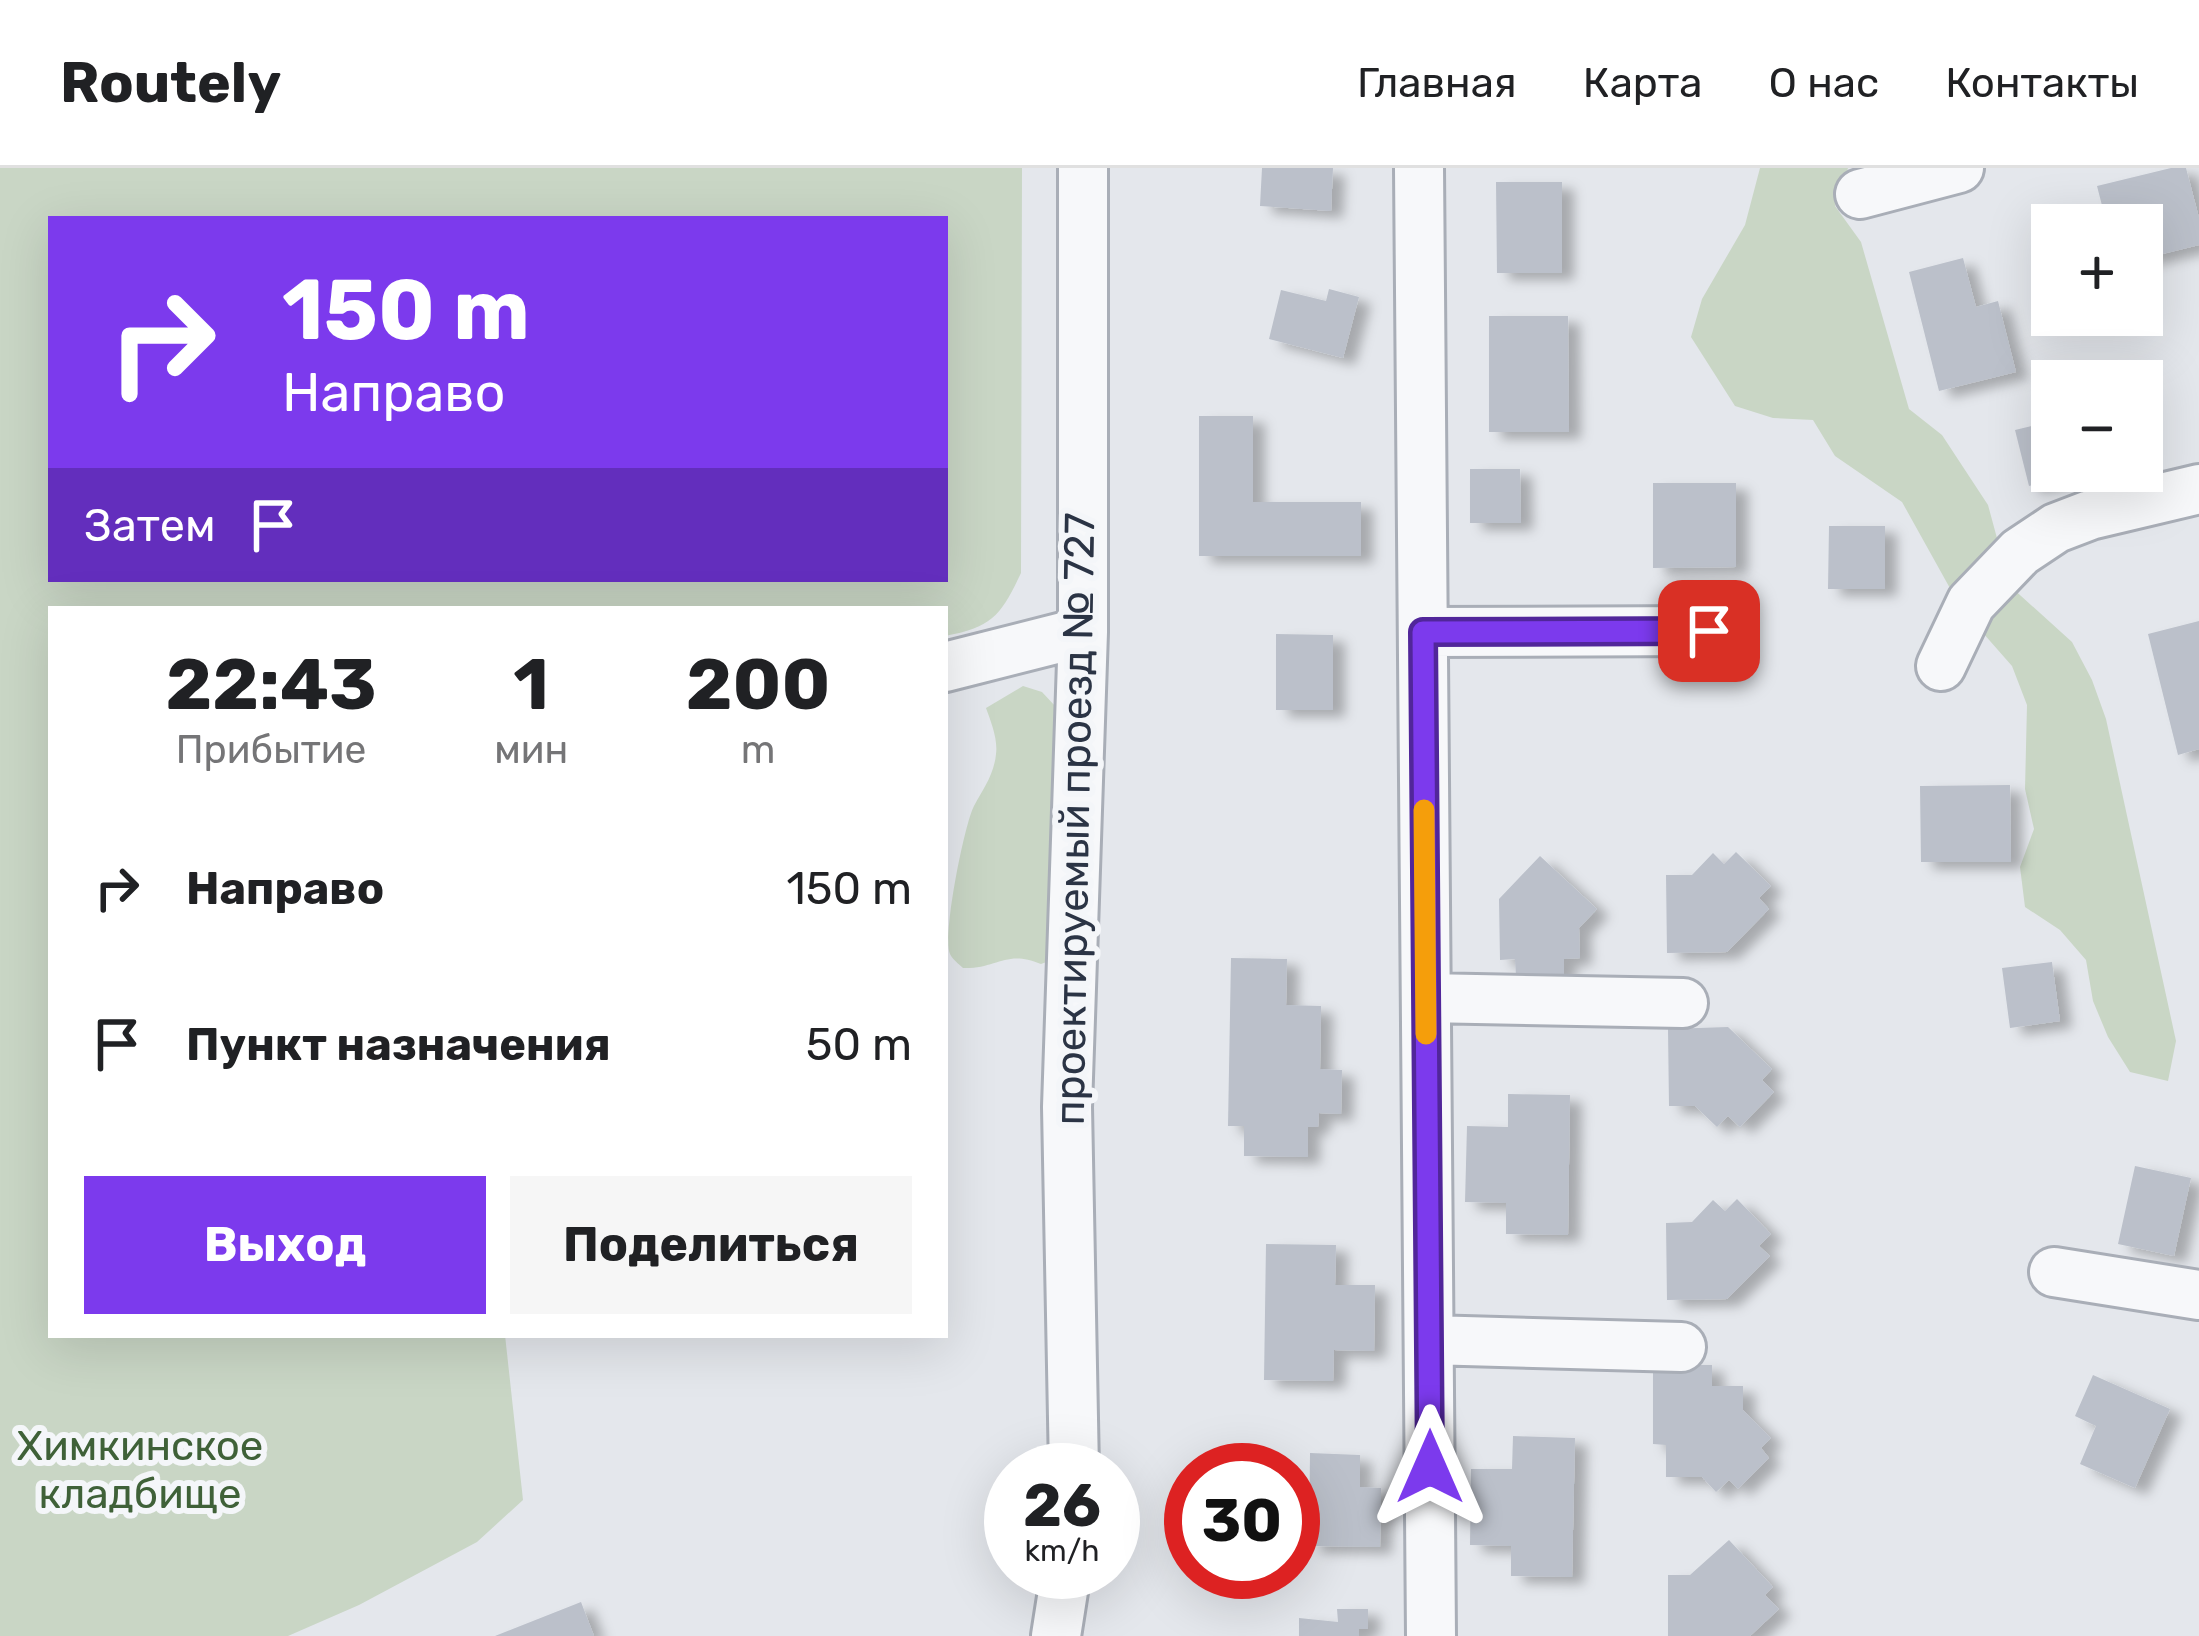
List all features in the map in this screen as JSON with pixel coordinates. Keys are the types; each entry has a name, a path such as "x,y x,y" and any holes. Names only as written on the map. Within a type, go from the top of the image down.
{"street":[{"name":"проектируемый проезд № 727","path":"1073,1443 1066,1107 1083,632 1083,168"},
{"path":"1419,168 1431,1636"},
{"path":"1860,194 1959,168"},
{"path":"1941,666 1971,603 2020,552 2073,521 2199,489"},
{"path":"1423,632 1709,631"},
{"path":"948,667 1083,632"},
{"path":"1426,998 1683,1003"},
{"path":"2054,1272 2199,1295"},
{"path":"1429,1340 1681,1347"},
{"path":"1056,1636 1062,1599"}],"green space":[{"name":"Химкинское кладбище","path":"0,168 1022,168 1021,573 1001,609 974,628 948,635 948,606 48,606 48,1338 505,1338 523,1500 477,1542 359,1605 288,1636 0,1636"},
{"path":"1760,168 1848,168 1835,206 1861,242 1909,409 1942,435 1988,505 2010,586 2072,642 2092,680 2106,719 2176,1041 2168,1081 2130,1072 2093,1001 2086,960 2060,930 2025,907 2020,867 2034,829 2025,789 2027,705 2012,666 1961,608 1902,502 1835,456 1813,420 1773,418 1735,406 1691,337 1702,299 1745,225"},
{"path":"1023,686 1042,692 1056,707 1060,957 1041,964 1019,958 963,968 950,954 949,927 970,817 995,762 995,737 986,708"}],"building":[{"path":"1262,168 1333,168 1331,211 1260,206"},
{"path":"2186,168 2199,218 2199,245 2163,254 2163,204 2102,204 2097,186"},
{"path":"1496,182 1562,182 1562,273 1497,273"},
{"path":"1963,258 1976,307 1998,301 2016,372 1939,391 1909,272"},
{"path":"1329,289 1359,297 1343,358 1269,339 1281,290 1326,301"},
{"path":"1489,316 1568,316 1569,432 1489,432"},
{"path":"1199,416 1253,416 1253,502 1361,502 1361,556 1199,556"},
{"path":"2031,426 2031,486 2029,486 2015,430"},
{"path":"1470,469 1520,469 1521,523 1470,523"},
{"path":"1653,483 1736,483 1736,567 1653,568"},
{"path":"1829,526 1885,526 1885,589 1828,589"},
{"path":"2199,621 2199,749 2178,755 2148,634"},
{"path":"1276,634 1333,635 1333,710 1276,710"},
{"path":"2010,785 2011,862 1921,862 1920,786"},
{"path":"1736,852 1771,886 1759,898 1769,909 1727,952 1667,953 1666,875 1692,875 1713,853 1724,864"},
{"path":"1540,856 1597,909 1579,928 1580,958 1564,959 1564,976 1516,977 1515,959 1500,960 1499,899"},
{"path":"1231,958 1287,959 1286,1005 1321,1006 1320,1069 1342,1070 1341,1114 1319,1113 1318,1127 1308,1127 1308,1157 1244,1156 1244,1126 1228,1126"},
{"path":"2052,962 2060,1021 2010,1028 2002,968"},
{"path":"1728,1027 1772,1069 1762,1080 1774,1092 1740,1127 1728,1116 1717,1127 1695,1106 1669,1106 1668,1029"},
{"path":"1508,1094 1570,1095 1568,1235 1506,1234 1506,1203 1465,1202 1467,1126 1508,1127"},
{"path":"2135,1166 2191,1178 2174,1256 2118,1244"},
{"path":"1737,1199 1771,1234 1759,1246 1770,1256 1727,1299 1667,1300 1666,1223 1692,1222 1713,1200 1725,1211"},
{"path":"1266,1244 1336,1245 1335,1285 1375,1285 1374,1351 1334,1350 1333,1381 1264,1380"},
{"path":"1653,1365 1712,1365 1712,1386 1743,1386 1743,1410 1771,1438 1761,1448 1769,1458 1738,1489 1729,1480 1716,1492 1702,1477 1666,1477 1666,1445 1653,1444"},
{"path":"2093,1375 2170,1409 2135,1488 2080,1464 2096,1426 2075,1416"},
{"path":"1513,1436 1575,1438 1572,1577 1511,1576 1511,1546 1470,1545 1471,1469 1512,1469"},
{"path":"1320,1453 1360,1455 1360,1487 1381,1488 1380,1547 1320,1546"},
{"path":"1729,1540 1773,1587 1765,1595 1779,1609 1750,1636 1668,1636 1668,1575 1690,1575"},
{"path":"581,1602 594,1636 495,1636"},
{"path":"1337,1609 1368,1609 1368,1629 1359,1629 1359,1636 1299,1636 1299,1618 1338,1622"}],"slow traffic":[{"path":"1424,810 1426,1034"}],"route":[{"path":"1430,1467 1423,632 1709,631"}]}
